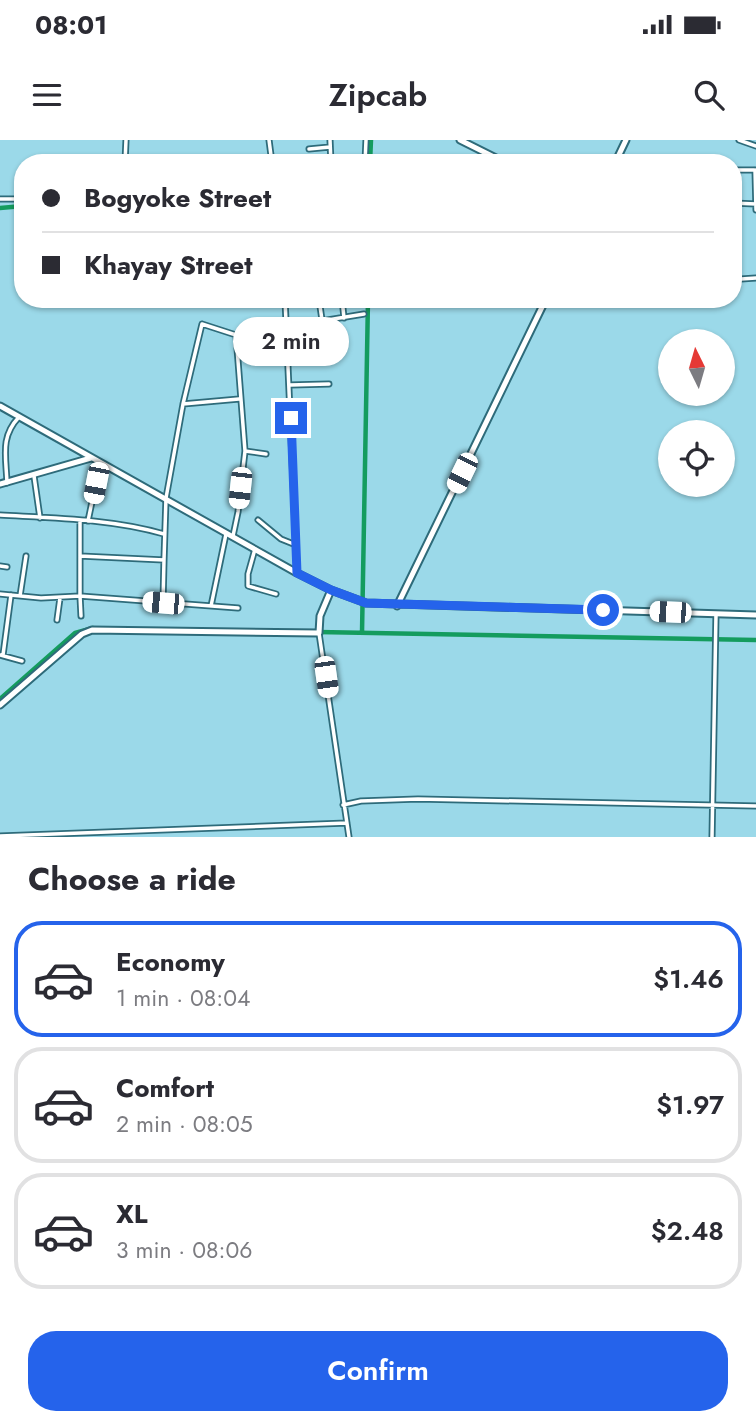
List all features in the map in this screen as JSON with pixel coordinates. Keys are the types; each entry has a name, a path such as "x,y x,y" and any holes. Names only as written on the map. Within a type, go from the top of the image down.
{"street":[{"path":"330,140 330,154"},
{"path":"460,140 488,154"},
{"path":"739,140 756,146"},
{"path":"309,149 330,148"},
{"path":"755,170 756,210"},
{"path":"286,308 297,573"},
{"path":"320,308 322,320"},
{"path":"343,308 344,318"},
{"path":"397,606 542,308"},
{"path":"163,603 166,498 183,404 202,324 236,335 364,314"},
{"path":"211,606 238,512 245,451 236,335"},
{"path":"290,385 330,384"},
{"path":"183,404 239,399"},
{"path":"0,406 297,573 366,603 756,615"},
{"path":"7,483 5,436 9,427 19,417"},
{"path":"245,451 266,454"},
{"path":"0,484 91,458"},
{"path":"88,522 100,463"},
{"path":"34,476 40,518"},
{"path":"0,515 138,526 165,534"},
{"path":"258,520 281,539 296,545"},
{"path":"80,522 81,616"},
{"path":"255,549 248,574 248,586 276,594"},
{"path":"20,596 26,556"},
{"path":"80,556 163,560"},
{"path":"0,566 8,567"},
{"path":"331,590 320,616 318,632 349,837"},
{"path":"0,594 80,596 238,608"},
{"path":"12,595 2,655 23,661"},
{"path":"57,620 60,597"},
{"path":"712,837 716,614"},
{"path":"0,705 82,634 92,631 318,632"},
{"path":"344,805 418,799 756,806"},
{"path":"0,836 347,823"}],"waterway":[{"path":"370,154 371,140"},
{"path":"0,208 14,207"},
{"path":"362,633 368,308"},
{"path":"0,699 75,633 93,628"},
{"path":"318,632 756,640"}],"route":[{"path":"291,418 297,573 366,603 603,610"}]}
